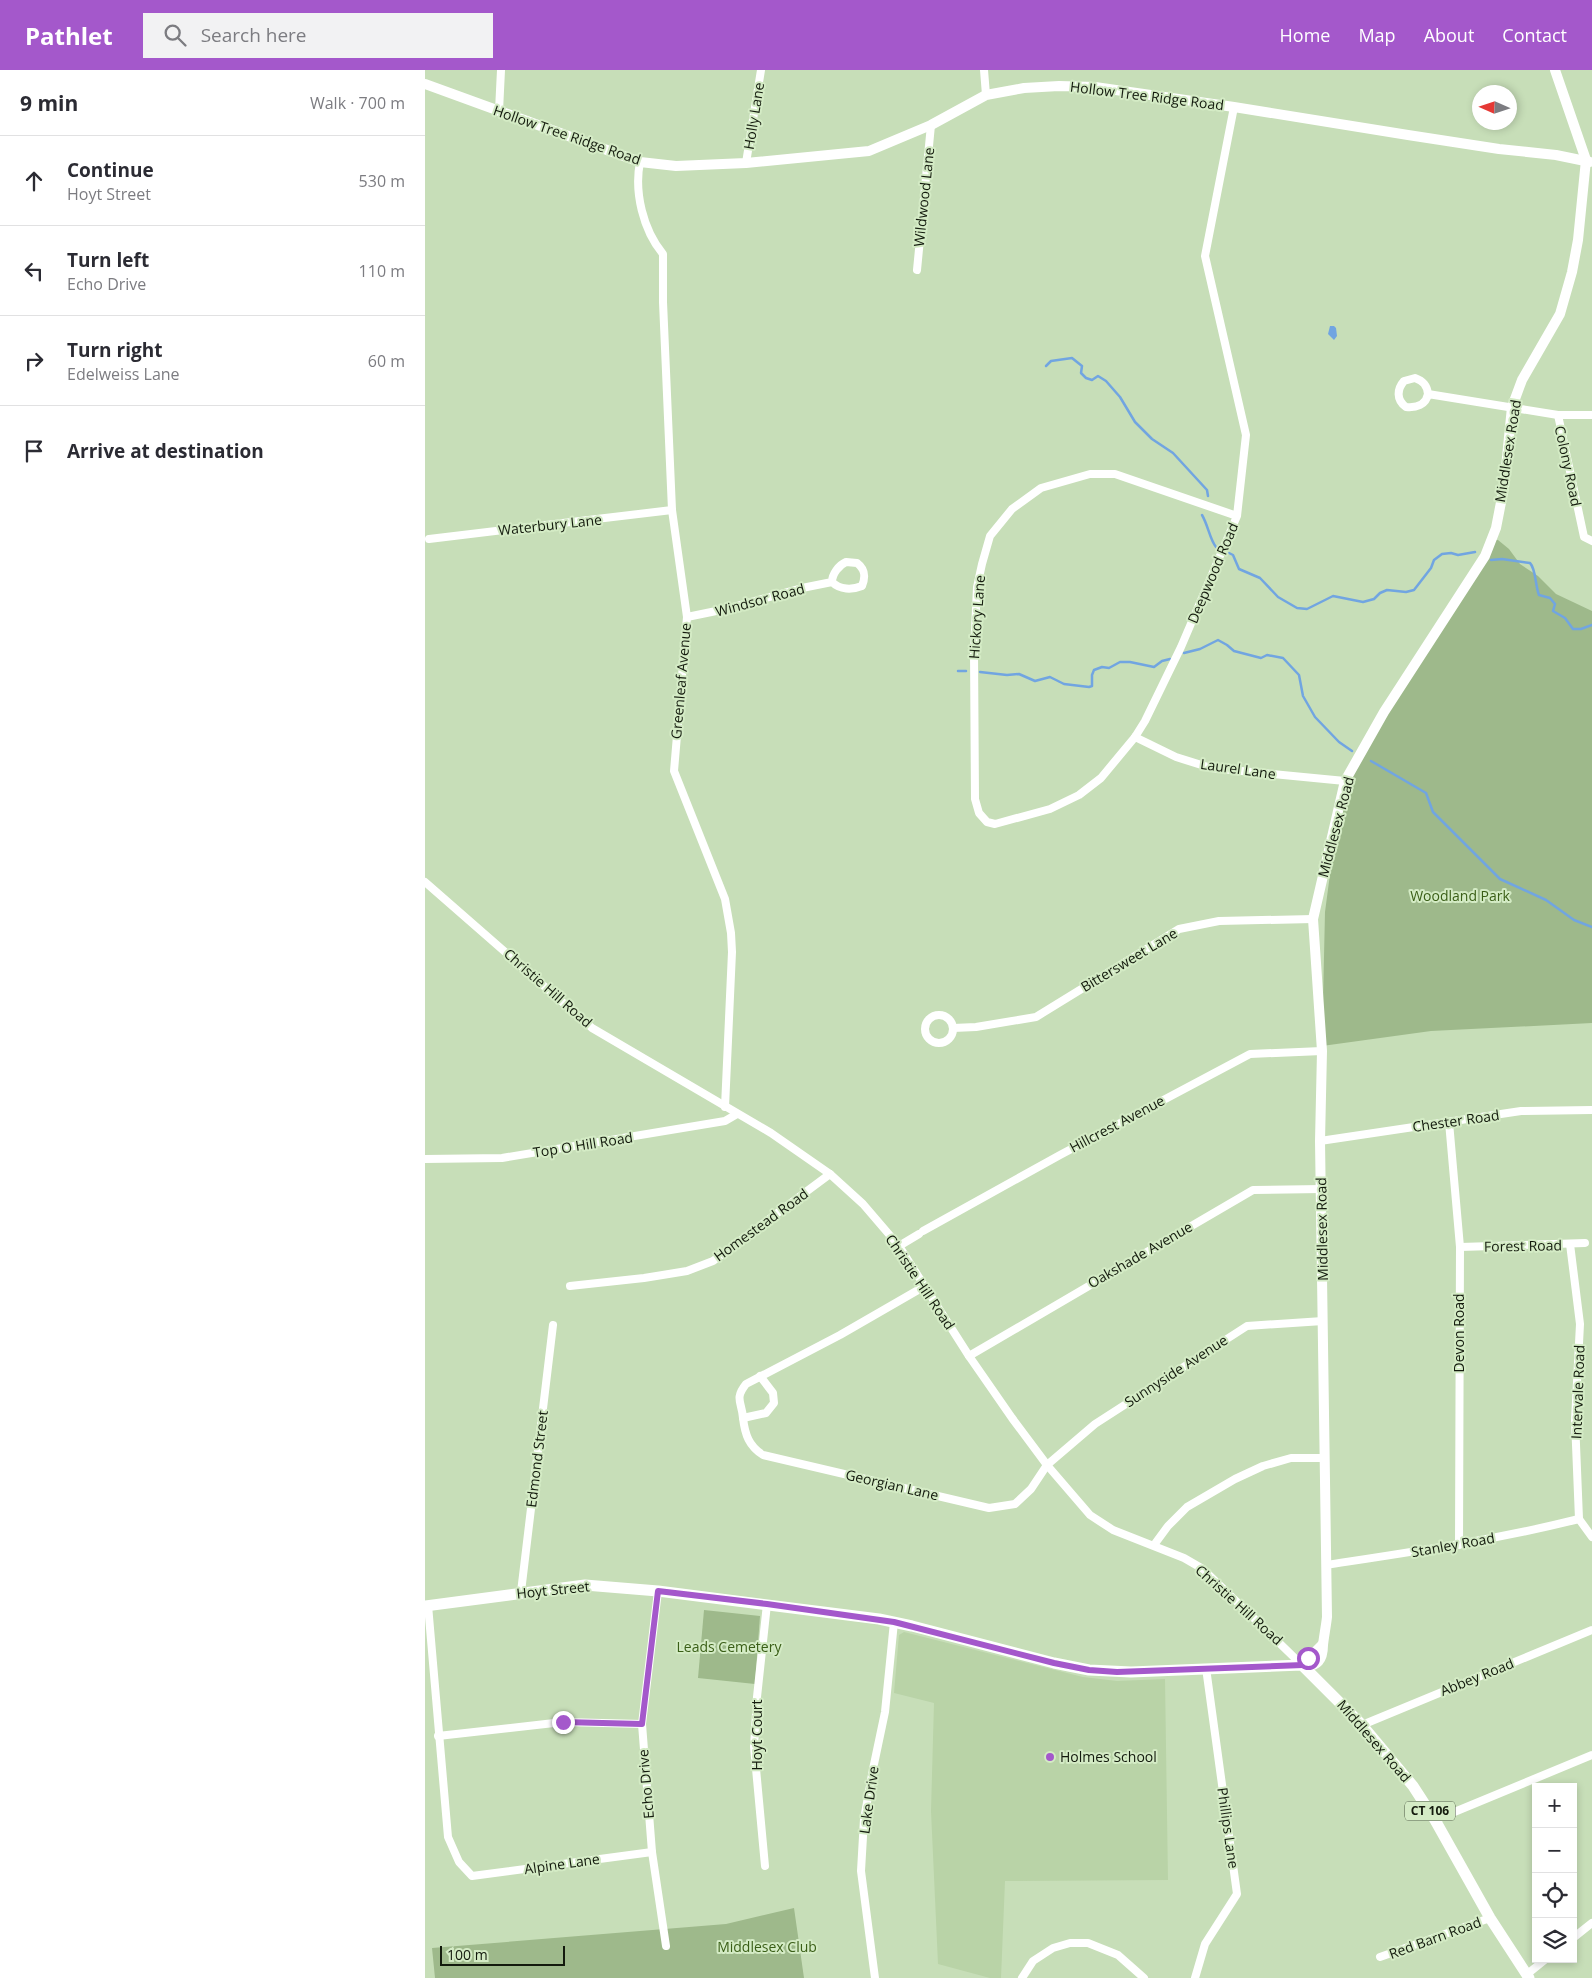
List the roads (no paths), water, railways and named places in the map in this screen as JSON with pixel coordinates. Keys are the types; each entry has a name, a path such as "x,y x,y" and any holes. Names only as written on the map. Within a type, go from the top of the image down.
{"main road":[{"name":"Hoyt Street","path":"427,1606 585,1584 767,1604 894,1622 1054,1663 1089,1670 1117,1672 1303,1665"},
{"name":"Middlesex Road","path":"1303,1665 1362,1725 1400,1769 1435,1820 1490,1918 1528,1976"}],"street":[{"path":"499,111 501,70"},
{"name":"Holly Lane","path":"746,163 761,70"},
{"path":"984,70 986,95"},
{"name":"Middlesex Road","path":"1303,1665 1323,1644 1327,1617 1320,1140 1322,1051 1313,919 1345,781 1389,704 1485,556 1495,528 1504,487 1513,406 1522,380 1560,314 1572,272 1589,161 1555,70"},
{"name":"Hollow Tree Ridge Road","path":"425,84 640,162 675,166 746,163 869,150 931,124 986,95 1024,88 1059,86 1095,87 1235,107 1450,142 1589,161"},
{"name":"Deepwood Road","path":"987,822 995,824 1050,809 1079,795 1101,778 1135,737 1145,721 1181,647 1237,516 1246,435 1205,256 1235,107"},
{"name":"Wildwood Lane","path":"917,270 931,124"},
{"name":"Greenleaf Avenue","path":"640,162 637,178 643,211 655,245 663,254 663,302 672,510 687,617 674,771 725,899 731,933 732,952 725,1106"},
{"name":"Colony Road","path":"1428,394 1513,406 1558,415 1592,415"},
{"name":"Colony Road","path":"1558,415 1584,537 1592,541"},
{"name":"Hickory Lane","path":"987,822 979,813 975,799 975,612 982,564 990,536 1012,509 1041,488 1091,474 1115,474 1237,516"},
{"name":"Waterbury Lane","path":"429,539 672,510"},
{"name":"Windsor Road","path":"687,617 832,582 839,587 857,588 862,586 864,570 857,563 851,561 843,563 832,577 832,582"},
{"name":"Laurel Lane","path":"1135,737 1176,757 1211,768 1345,781"},
{"name":"Christie Hill Road","path":"425,882 592,1028 771,1133 830,1174 863,1204 899,1246 969,1356 1047,1465 1091,1515 1113,1530 1184,1558 1203,1569 1303,1665"},
{"name":"Bittersweet Lane","path":"953,1028 976,1027 1036,1018 1179,929 1219,921 1313,919"},
{"name":"Hillcrest Avenue","path":"899,1246 1060,1155 1250,1054 1322,1051"},
{"name":"Chester Road","path":"1320,1140 1521,1111 1592,1110"},
{"name":"Top O Hill Road","path":"425,1159 502,1158 552,1151 725,1122 737,1114"},
{"name":"Devon Road","path":"1449,1122 1460,1247 1459,1545"},
{"name":"Homestead Road","path":"570,1286 687,1271 713,1261 830,1174"},
{"name":"Oakshade Avenue","path":"969,1356 1253,1190 1322,1189"},
{"name":"Forest Road","path":"1460,1247 1585,1243"},
{"name":"Intervale Road","path":"1570,1244 1580,1324 1575,1420 1579,1519"},
{"name":"Georgian Lane","path":"925,1286 840,1335 746,1384 740,1391 739,1399 746,1436 752,1446 762,1455 989,1508 1015,1504 1031,1489 1047,1465"},
{"name":"Sunnyside Avenue","path":"1047,1465 1095,1424 1247,1326 1323,1321"},
{"name":"Edmond Street","path":"521,1592 553,1326"},
{"path":"743,1418 766,1413 774,1403 773,1392 760,1376"},
{"path":"1154,1546 1168,1526 1187,1507 1235,1479 1263,1466 1291,1458 1324,1458"},
{"path":"1579,1519 1592,1537"},
{"name":"Stanley Road","path":"1326,1565 1459,1545 1579,1519"},
{"name":"Echo Drive","path":"658,1591 642,1724 642,1752 652,1852 665,1946"},
{"name":"Hoyt Court","path":"765,1866 754,1747 757,1697 767,1604"},
{"path":"427,1606 438,1736 563,1722 642,1724"},
{"name":"Lake Drive","path":"875,1978 862,1862 864,1819 885,1712 894,1622"},
{"name":"Abbey Road","path":"1362,1725 1592,1630"},
{"name":"Phillips Lane","path":"1195,1978 1205,1944 1237,1894 1206,1668"},
{"name":"Alpine Lane","path":"438,1736 448,1836 459,1862 471,1876 652,1852"},
{"path":"1435,1820 1592,1755"},
{"name":"Red Barn Road","path":"1380,1957 1490,1918"},
{"path":"1577,1935 1592,1923"},
{"path":"1022,1978 1033,1961 1053,1948 1070,1943 1088,1943 1118,1955 1143,1978"},
{"path":"1528,1976 1542,1963"}],"water":[{"path":"1330,326 1336,328 1337,336 1334,340 1328,334"}],"waterway":[{"path":"1046,366 1051,361 1072,358 1082,366 1081,373 1086,378 1092,380 1098,376 1106,381 1120,397 1135,422 1152,439 1173,453 1207,490 1208,496"},
{"path":"1202,515 1216,547"},
{"path":"1229,553 1233,555 1239,569 1260,578 1278,597 1297,608 1307,609 1333,596 1363,602 1374,599 1380,593 1387,590 1406,592 1414,590 1431,568 1434,560 1442,554 1451,553 1458,555 1475,552"},
{"path":"1491,560 1502,559 1530,563 1539,595 1550,598 1555,604 1553,611 1565,618 1573,629 1581,629 1592,625"},
{"path":"1184,653 1200,649 1218,640 1234,651 1261,658 1267,655 1283,658 1299,675 1303,696 1315,717 1339,742 1352,751"},
{"path":"980,672 1007,675 1019,674 1035,681 1050,677 1064,684 1089,687 1092,686 1094,670 1102,667 1109,668 1120,662 1154,667 1162,661 1170,659"},
{"path":"958,671 966,671"},
{"path":"1371,761 1426,793 1433,812 1500,879 1546,900 1574,920 1592,927"}],"place":[{"name":"Holmes School","path":"1050,1757"}],"park label":[{"name":"Woodland Park","path":"1460,896"},
{"name":"Leads Cemetery","path":"729,1647"},
{"name":"Middlesex Club","path":"767,1947"}]}
